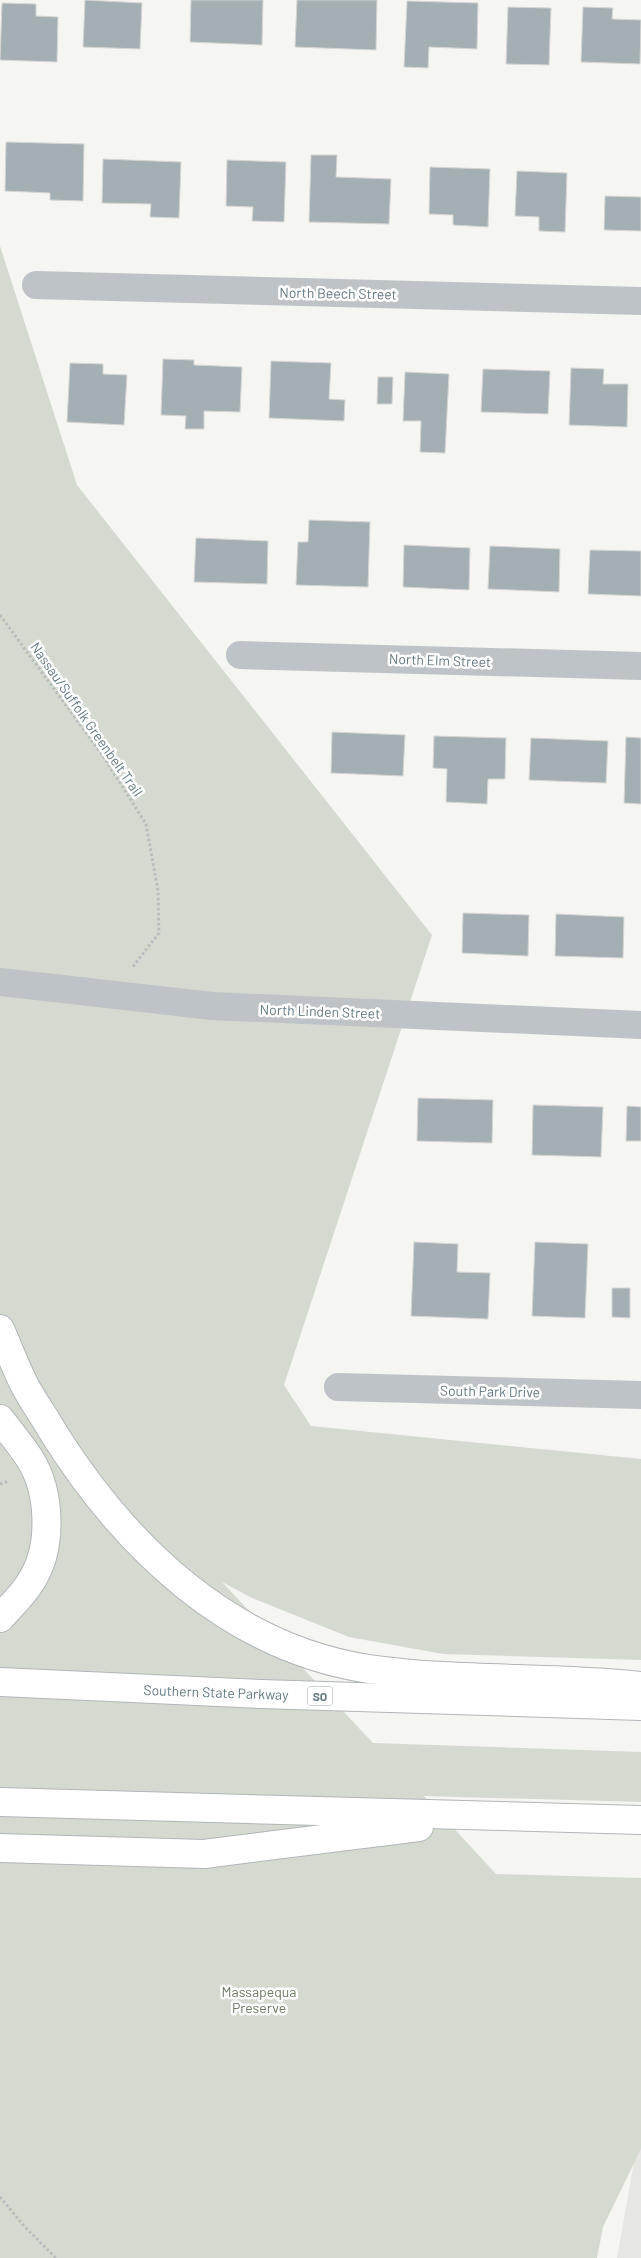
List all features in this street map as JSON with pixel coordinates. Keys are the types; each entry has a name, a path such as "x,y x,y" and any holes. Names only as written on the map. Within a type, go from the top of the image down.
{"highway":[{"path":"0,1329 24,1384 78,1472 108,1511 138,1544 172,1576 210,1606 247,1627 316,1656 366,1668 451,1678 614,1683 641,1686"},
{"path":"0,1363 24,1384"},
{"path":"0,1419 31,1460 40,1484 46,1512 46,1534 42,1557 26,1589 0,1618"},
{"name":"Southern State Parkway","path":"0,1682 261,1694 641,1706"},
{"path":"0,1802 641,1820"},
{"path":"0,1848 204,1854 513,1816"}],"street":[{"name":"North Beech Street","path":"36,286 641,300"},
{"name":"North Elm Street","path":"240,654 641,666"},
{"name":"North Linden Street","path":"0,982 50,989 221,1006 641,1025"},
{"name":"South Park Drive","path":"338,1387 641,1395"}],"path":[{"name":"Nassau/Suffolk Greenbelt Trail","path":"0,615 103,756 146,824 158,891 159,933 131,968"},
{"path":"0,2197 24,2226 56,2258"}],"shaded area":[{"path":"641,2123 641,2258 617,2258"}],"green space":[{"name":"Massapequa Preserve","path":"0,246 77,485 432,935 284,1385 311,1426 641,1459 641,1660 443,1654 349,1637 252,1598 222,1582 373,1743 641,1752 641,1802 424,1796 496,1874 641,1878 641,2149 603,2227 597,2258 0,2258"}],"building":[{"path":"85,0 142,3 140,49 83,47"},
{"path":"191,0 263,0 262,45 190,42"},
{"path":"297,0 377,0 376,50 295,47"},
{"path":"407,1 478,3 477,49 429,47 428,68 404,67"},
{"path":"2,3 36,4 36,16 58,17 57,62 0,60"},
{"path":"508,7 551,8 549,65 506,64"},
{"path":"583,7 613,8 612,19 641,20 640,64 581,62"},
{"path":"6,142 84,144 83,201 50,200 50,193 5,191"},
{"path":"311,155 337,155 336,177 391,179 389,224 309,222"},
{"path":"103,159 181,162 179,218 150,217 151,204 102,203"},
{"path":"227,160 286,162 284,222 252,221 253,207 226,206"},
{"path":"430,167 490,169 488,227 453,225 453,215 429,214"},
{"path":"517,171 567,173 565,232 539,231 539,217 515,216"},
{"path":"605,196 641,197 641,231 604,230"},
{"path":"163,359 194,360 194,365 242,367 240,412 204,411 204,429 185,429 186,416 161,415"},
{"path":"271,361 331,363 329,399 345,400 344,421 269,418"},
{"path":"70,363 103,364 103,374 127,375 124,425 67,422"},
{"path":"571,368 604,369 603,384 628,384 627,427 569,425"},
{"path":"483,369 550,371 548,414 481,412"},
{"path":"405,372 449,374 445,453 420,452 421,421 403,421"},
{"path":"378,377 393,377 392,404 377,404"},
{"path":"309,520 370,522 368,587 296,585 298,542 308,542"},
{"path":"196,538 268,541 267,584 194,582"},
{"path":"404,545 470,548 469,590 403,587"},
{"path":"490,546 560,549 559,592 488,589"},
{"path":"590,550 641,551 641,596 588,594"},
{"path":"332,732 405,735 403,776 331,773"},
{"path":"434,736 506,738 505,779 488,779 487,804 446,802 447,769 433,768"},
{"path":"626,737 641,738 641,804 624,803"},
{"path":"531,738 608,741 606,783 529,780"},
{"path":"463,913 529,915 528,956 462,953"},
{"path":"556,914 624,917 623,958 555,956"},
{"path":"418,1098 493,1100 492,1143 417,1141"},
{"path":"533,1105 603,1107 601,1157 532,1155"},
{"path":"627,1106 641,1107 641,1141 626,1141"},
{"path":"414,1242 458,1244 457,1272 490,1273 488,1319 411,1316"},
{"path":"535,1242 588,1244 585,1318 532,1316"},
{"path":"612,1288 630,1288 630,1318 612,1317"}]}
